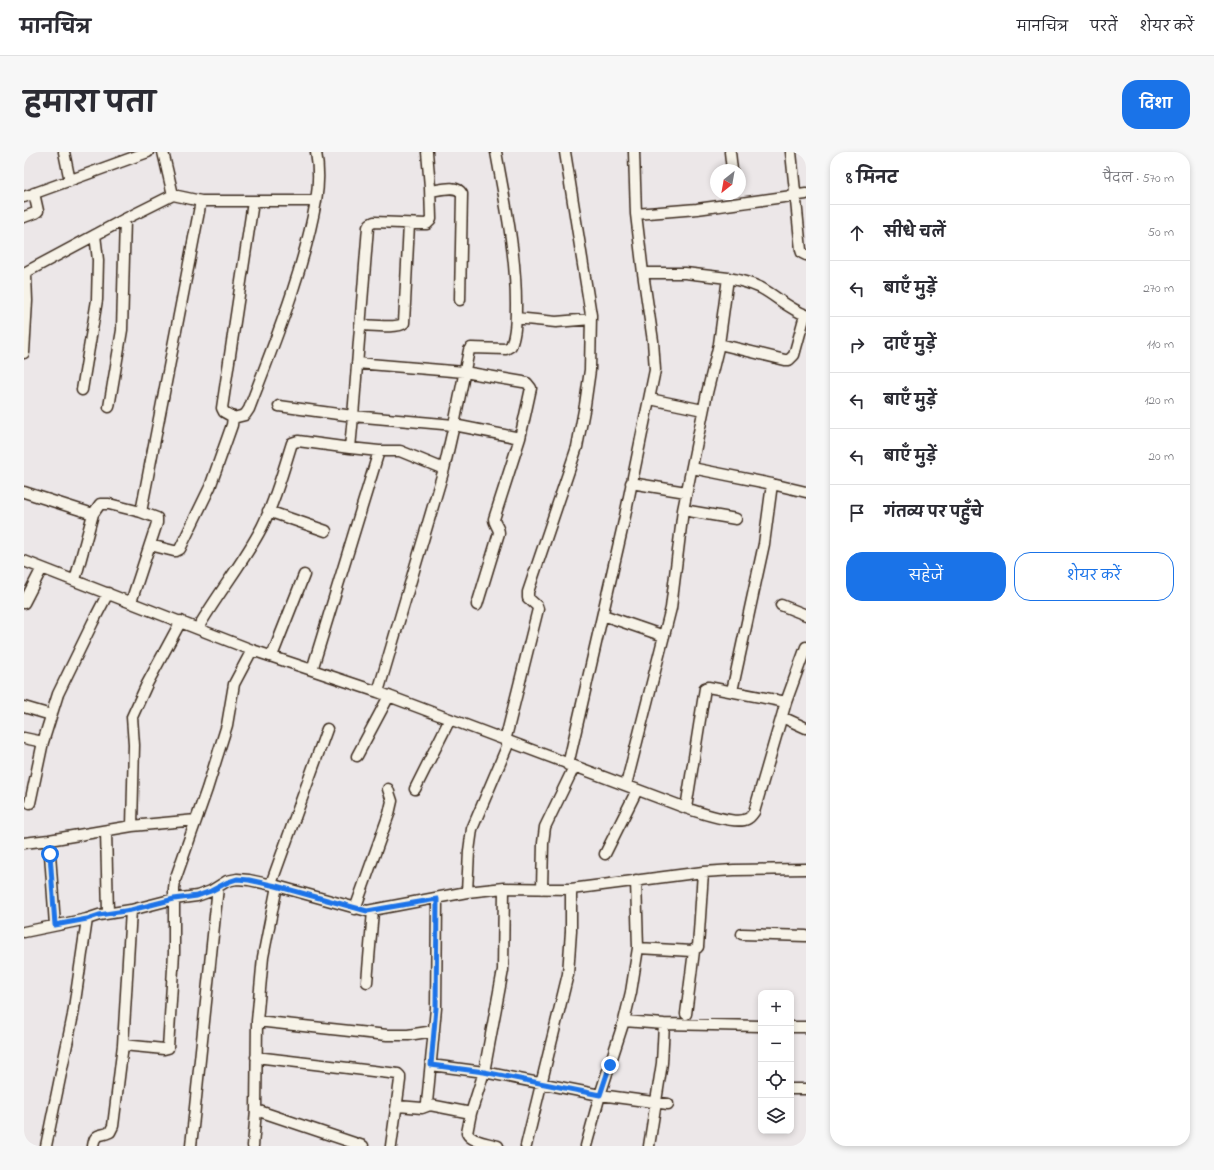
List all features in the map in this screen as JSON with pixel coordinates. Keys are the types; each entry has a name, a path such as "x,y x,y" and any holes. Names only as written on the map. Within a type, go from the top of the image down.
{"street":[{"path":"64,152 70,181"},
{"path":"24,217 38,211 27,195 70,181 148,152"},
{"path":"163,152 172,195"},
{"path":"233,418 245,415 249,409 289,304 311,226 316,201 319,171 316,152"},
{"path":"350,448 368,227 374,222 427,224 430,221 430,191 427,152"},
{"path":"378,692 444,469 468,352 471,348 506,349 511,346 516,318 516,286 513,256 496,152"},
{"path":"467,892 472,829 507,741 538,609 537,606 528,598 528,592 577,447 590,370 591,318 589,298 565,152"},
{"path":"542,889 543,843 545,827 571,766 654,377 654,360 649,311 636,214 634,152"},
{"path":"730,152 731,164"},
{"path":"791,152 801,250 806,256"},
{"path":"430,191 455,188 462,194 460,300"},
{"path":"746,198 796,196 806,194"},
{"path":"24,348 27,301 25,274 28,271 172,195 201,201 316,201"},
{"path":"636,214 696,209 731,200"},
{"path":"141,512 201,201"},
{"path":"233,418 224,412 222,408 253,202"},
{"path":"108,407 122,330 125,219"},
{"path":"360,325 402,326 404,323 409,224"},
{"path":"82,390 97,300 98,260 95,235"},
{"path":"643,273 684,273 744,281 762,288 805,315 794,355 789,360 719,344"},
{"path":"626,785 670,608 686,492 703,410 719,344 728,278"},
{"path":"516,318 556,322 591,318"},
{"path":"357,363 464,372 523,382 531,388 520,438 494,519 494,523 499,529 499,533 477,605"},
{"path":"650,399 703,410"},
{"path":"279,406 353,416 454,425 520,438"},
{"path":"150,545 176,551 180,549 216,471 230,432 233,418"},
{"path":"198,628 262,526 294,442 298,441 379,451 400,451 444,469"},
{"path":"312,670 379,451"},
{"path":"692,468 806,492"},
{"path":"631,482 686,492"},
{"path":"732,691 764,544 772,484"},
{"path":"24,492 93,514"},
{"path":"75,580 93,514 100,504 105,503 141,512 154,517 157,520 131,602"},
{"path":"683,510 736,519"},
{"path":"268,511 326,531"},
{"path":"24,561 252,650 389,696 571,766 686,808 730,820 746,820 750,818 754,812 786,702 806,647"},
{"path":"24,603 42,568"},
{"path":"272,656 304,574"},
{"path":"30,803 43,742 51,714 68,674 108,593"},
{"path":"781,605 806,615"},
{"path":"602,615 664,636"},
{"path":"132,826 134,745 132,718 147,684 181,621"},
{"path":"123,1045 164,1049 168,1048 174,953 175,880 227,725 234,684 252,650"},
{"path":"686,808 704,689 708,687 786,702"},
{"path":"357,756 389,696"},
{"path":"24,708 51,714"},
{"path":"782,717 806,728"},
{"path":"415,789 450,719"},
{"path":"253,1146 256,1110 257,1021 263,957 274,885 327,729"},
{"path":"24,738 43,742"},
{"path":"355,909 389,814 392,801 388,789"},
{"path":"605,854 637,790"},
{"path":"24,843 132,826 196,820"},
{"path":"106,831 108,914"},
{"path":"50,840 55,925"},
{"path":"24,932 131,910 174,899 197,896 237,879 274,885 355,909 373,911 467,892 504,888 571,889 703,872 806,868"},
{"path":"686,1014 694,951 698,948 699,942 703,872"},
{"path":"586,1146 600,1095 624,1021 631,992 638,948 636,880"},
{"path":"191,1146 218,887"},
{"path":"498,1146 469,1136 467,1133 471,1113 484,1072 502,970 504,888"},
{"path":"526,1146 568,974 571,931 571,889"},
{"path":"430,1105 427,1103 427,1100 436,1008 437,899"},
{"path":"93,1146 97,1136 107,1134 112,1130 123,1045 131,910"},
{"path":"367,982 373,911"},
{"path":"46,1146 73,1015 87,919"},
{"path":"742,934 806,936"},
{"path":"638,948 694,951"},
{"path":"257,1021 387,1036 408,1035 434,1031"},
{"path":"624,1021 664,1024 758,1026"},
{"path":"649,1146 662,1063 664,1024"},
{"path":"794,1027 806,1027"},
{"path":"256,1057 398,1074 400,1076 398,1106 391,1146"},
{"path":"431,1065 484,1072 600,1095 668,1104"},
{"path":"794,1089 806,1089"},
{"path":"398,1106 422,1108 430,1105 471,1113"},
{"path":"256,1110 363,1146"}],"route":[{"path":"50,854 55,925 87,919 99,915 131,910 174,899 197,896 237,879 249,880 307,893 367,911 437,899 438,957 436,1008 431,1065 484,1072 600,1095 610,1065"}]}
